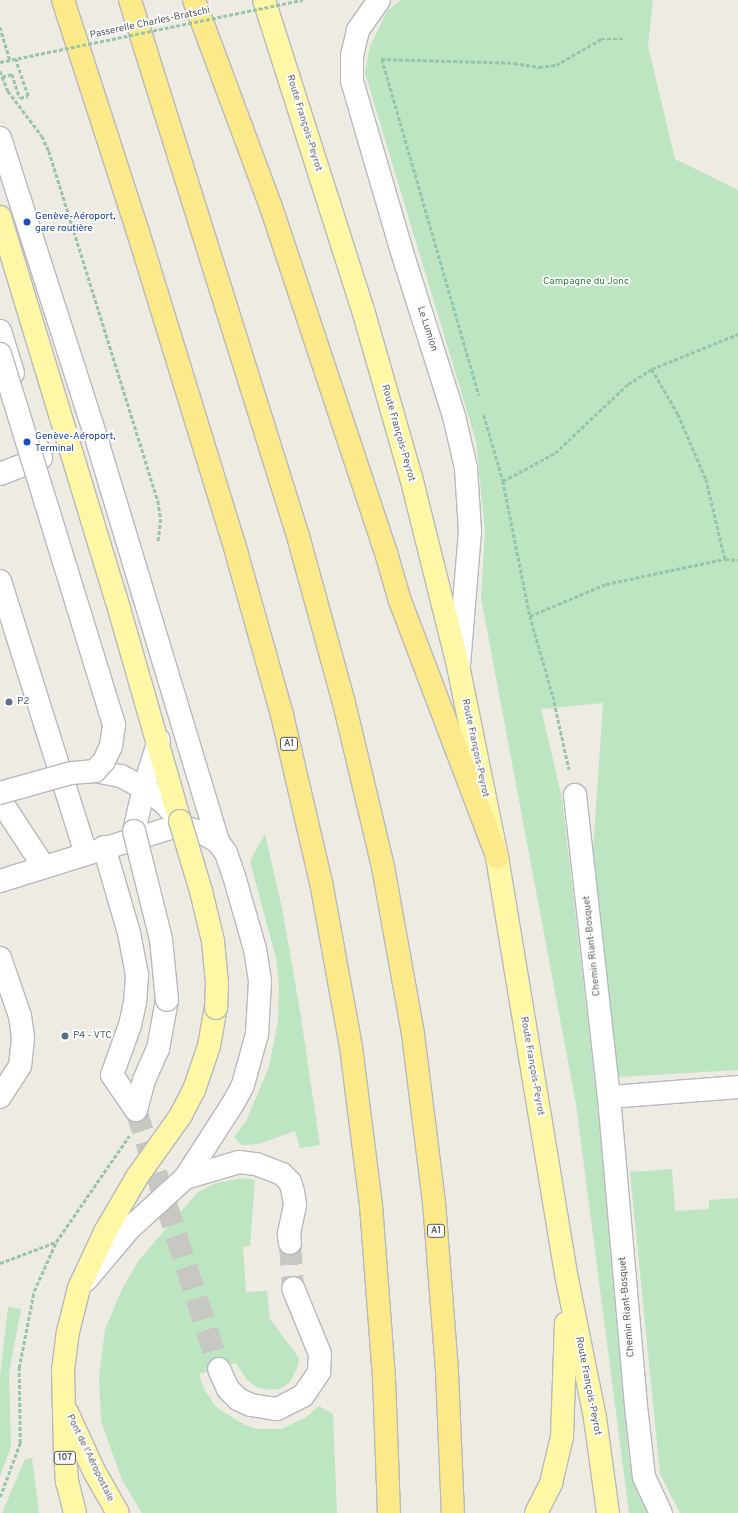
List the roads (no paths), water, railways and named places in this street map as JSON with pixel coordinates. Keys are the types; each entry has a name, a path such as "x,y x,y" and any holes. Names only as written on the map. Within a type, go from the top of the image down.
{"highway":[{"name":"A1","path":"63,0 138,232 236,551 282,715 321,882 351,1047 371,1205 384,1378 389,1513"},
{"name":"A1","path":"130,0 298,536 346,710 383,867 413,1034 433,1194 447,1372 452,1513"},
{"path":"194,0 271,208 387,556 400,601 497,858"}],"main road":[{"name":"Route François-Peyrot","path":"264,0 371,340 411,476 459,670 497,858 567,1279 595,1418 608,1513"},
{"path":"0,217 159,740 180,821 202,891 213,941 217,983 216,1008 209,1046 194,1090 181,1115 137,1177 112,1220 79,1288 68,1332 63,1371 63,1402"},
{"path":"539,1508 551,1483 562,1437 565,1406 567,1279"},
{"name":"107","path":"63,1402 67,1482 75,1513"},
{"name":"Pont de l'Aéropostale","path":"63,1402 94,1471 118,1513"}],"street":[{"name":"Le Lumion","path":"379,0 358,30 352,54 352,81 401,249 454,416 466,468 470,531 459,670"},
{"path":"0,138 98,444 218,842 226,853 255,949 260,1011 258,1034 243,1086 225,1118 185,1178 130,1228 79,1288"},
{"path":"0,331 41,458 0,474"},
{"path":"0,354 114,725 111,746 95,771"},
{"path":"0,581 95,850 129,933 137,975 135,1002 130,1025 112,1075 136,1110 144,1080 158,1049 167,1000 161,939 134,831 144,788 159,740"},
{"path":"0,793 71,773 95,771 121,776 144,788 164,803 180,821"},
{"name":"Chemin Riant-Bosquet","path":"575,795 609,1097 644,1469 661,1513"},
{"path":"0,800 44,867"},
{"path":"0,881 95,850 177,826 201,832 218,842"},
{"path":"0,958 20,1016 23,1038 20,1066 0,1098"},
{"path":"609,1097 738,1087"},
{"path":"185,1178 239,1162 256,1164 282,1174 290,1182 294,1192 295,1205 290,1243"},
{"path":"219,1369 228,1389 238,1399 251,1405 277,1409 303,1396 319,1372 320,1354 293,1288"},
{"path":"67,1482 68,1513"}],"tunnel":[{"path":"136,1110 219,1369"},
{"path":"290,1243 293,1288"}],"place":[{"name":"Genève-Aéroport, gare routière","path":"27,222"},
{"name":"Genève-Aéroport, Terminal","path":"27,442"},
{"name":"P2","path":"9,702"},
{"name":"P4 - VTC","path":"65,1036"}],"park label":[{"name":"Campagne du Jonc","path":"586,282"}]}
